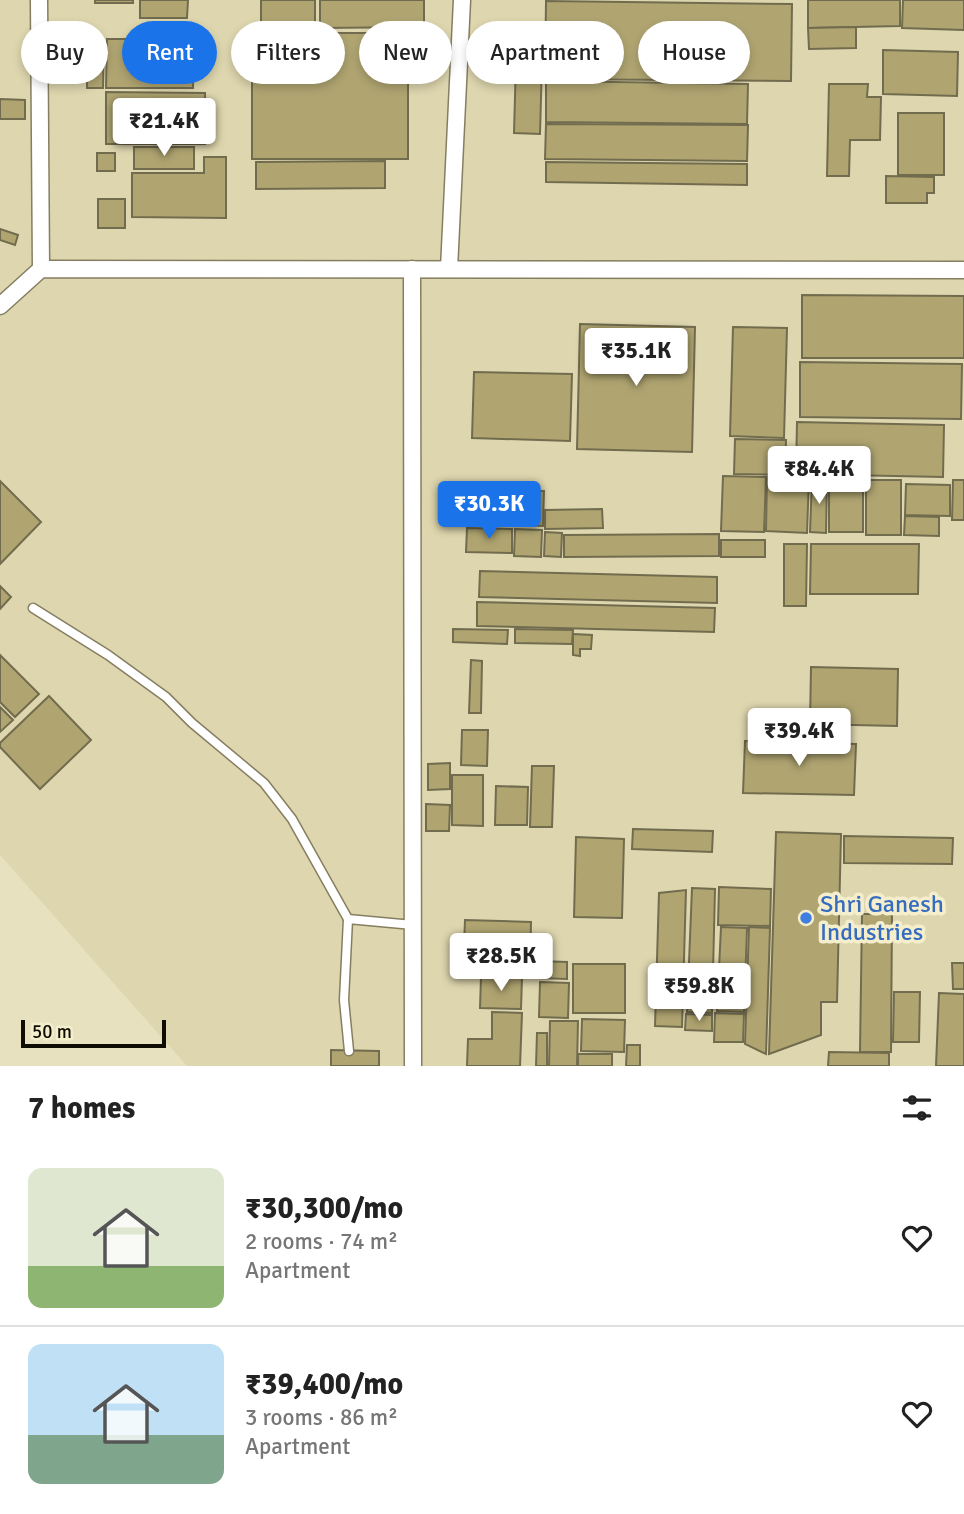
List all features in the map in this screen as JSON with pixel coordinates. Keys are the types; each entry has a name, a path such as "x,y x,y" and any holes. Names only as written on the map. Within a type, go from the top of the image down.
{"street":[{"path":"39,0 41,269"},
{"path":"449,269 462,0"},
{"path":"0,306 41,269 964,270"},
{"path":"412,269 413,1066"}],"lane":[{"path":"33,608 108,655 166,697 192,723 264,783 292,819 348,919 344,1000 349,1051"},
{"path":"348,919 413,925"}],"shaded area":[{"path":"0,0 964,0 964,1066 187,1066 0,855"}],"building":[{"path":"95,0 133,0 133,3 95,3"},
{"path":"140,0 188,0 187,18 140,18"},
{"path":"261,0 315,0 315,21 261,21"},
{"path":"320,0 424,0 424,21 359,21 359,28 345,28 345,21 320,21"},
{"path":"808,0 900,0 900,26 808,28"},
{"path":"903,0 964,0 964,30 902,28"},
{"path":"546,1 792,4 791,81 750,81 750,21 638,21 638,80 624,80 624,21 546,21"},
{"path":"856,27 856,48 809,49 808,28"},
{"path":"345,33 359,33 359,84 408,84 408,159 252,159 252,84 345,84"},
{"path":"108,39 122,39 122,84 193,84 193,88 106,88"},
{"path":"883,50 958,52 957,96 883,94"},
{"path":"87,84 103,84 103,88 87,88"},
{"path":"515,84 541,84 540,134 514,133"},
{"path":"546,84 748,84 747,124 546,122"},
{"path":"829,84 868,84 867,97 881,97 880,140 850,140 849,176 827,176"},
{"path":"106,92 205,93 205,144 106,144"},
{"path":"0,99 25,100 25,119 0,119"},
{"path":"898,113 944,113 944,175 898,175"},
{"path":"546,124 748,125 747,161 545,159"},
{"path":"134,147 194,147 194,169 134,169"},
{"path":"97,153 115,153 115,171 97,171"},
{"path":"204,157 226,157 226,218 132,217 132,173 204,173"},
{"path":"385,161 385,188 256,189 256,162"},
{"path":"546,162 747,164 747,185 546,182"},
{"path":"886,176 934,177 934,193 927,193 927,203 886,203"},
{"path":"98,199 125,199 125,228 98,228"},
{"path":"0,229 18,235 15,245 0,240"},
{"path":"802,295 964,296 964,358 802,358"},
{"path":"580,324 695,327 692,452 577,449"},
{"path":"733,327 787,328 784,438 730,436"},
{"path":"800,362 962,364 961,419 800,417"},
{"path":"474,372 572,374 570,441 472,438"},
{"path":"797,422 944,425 943,477 796,474"},
{"path":"735,439 786,440 785,475 734,474"},
{"path":"723,476 766,477 764,532 721,531"},
{"path":"767,477 809,478 807,533 766,531"},
{"path":"812,479 827,479 826,533 810,532"},
{"path":"866,480 901,480 901,535 866,535"},
{"path":"953,480 964,480 964,520 952,520"},
{"path":"0,481 41,522 0,564"},
{"path":"906,484 950,485 950,516 905,515"},
{"path":"829,486 863,486 863,532 829,532"},
{"path":"497,490 544,491 543,526 496,524"},
{"path":"602,509 603,528 545,529 545,510"},
{"path":"905,516 939,517 939,536 904,535"},
{"path":"467,528 512,529 512,553 466,552"},
{"path":"515,529 542,530 541,557 514,556"},
{"path":"545,532 562,533 561,557 544,556"},
{"path":"719,534 719,556 564,557 564,535"},
{"path":"721,540 765,540 765,557 721,557"},
{"path":"784,544 807,544 806,606 784,606"},
{"path":"811,544 919,544 918,594 810,594"},
{"path":"480,571 717,577 717,603 479,597"},
{"path":"0,586 11,597 0,609"},
{"path":"477,602 715,608 714,632 477,626"},
{"path":"453,629 508,630 507,644 453,642"},
{"path":"515,629 573,630 572,644 515,643"},
{"path":"573,634 592,635 591,649 580,649 580,656 573,655"},
{"path":"0,655 39,694 15,717 0,702"},
{"path":"471,660 482,661 481,713 469,713"},
{"path":"811,667 898,669 897,726 810,724"},
{"path":"49,696 91,740 40,789 0,747 0,743"},
{"path":"0,707 13,720 0,732"},
{"path":"462,730 488,730 487,766 461,765"},
{"path":"745,741 856,744 854,795 743,793"},
{"path":"450,763 450,789 428,790 428,764"},
{"path":"532,766 554,766 552,827 530,827"},
{"path":"452,775 483,775 483,826 452,825"},
{"path":"496,786 528,787 527,825 495,825"},
{"path":"426,804 450,805 449,831 426,831"},
{"path":"633,829 713,831 712,852 632,849"},
{"name":"Shri Ganesh Industries","path":"776,832 841,834 837,1002 821,1002 821,1035 769,1054"},
{"path":"844,836 953,838 952,864 844,863"},
{"path":"576,837 624,839 622,918 574,917"},
{"path":"719,887 771,889 770,926 718,925"},
{"path":"692,888 715,889 712,1013 687,1012"},
{"path":"686,890 682,1027 655,1026 659,893"},
{"path":"862,914 892,914 891,1052 860,1052"},
{"path":"465,920 531,922 530,973 463,971"},
{"path":"721,927 747,928 744,1012 717,1011"},
{"path":"749,927 770,928 766,1054 745,1044"},
{"path":"538,961 567,962 567,979 537,978"},
{"path":"952,963 964,963 964,989 953,989"},
{"path":"573,964 625,964 625,1013 573,1013"},
{"path":"481,977 522,977 521,1009 480,1008"},
{"path":"540,982 569,983 568,1018 539,1017"},
{"path":"894,992 920,992 919,1042 893,1042"},
{"path":"939,993 964,994 964,1066 936,1066"},
{"path":"492,1012 522,1013 520,1066 467,1066 468,1039 492,1039"},
{"path":"715,1013 744,1014 743,1042 714,1042"},
{"path":"686,1014 712,1015 712,1031 685,1030"},
{"path":"582,1019 625,1020 624,1052 581,1051"},
{"path":"550,1021 578,1021 577,1066 549,1066"},
{"path":"537,1033 547,1033 547,1066 536,1066"},
{"path":"627,1045 640,1045 640,1066 626,1066"},
{"path":"331,1050 379,1051 379,1066 331,1066"},
{"path":"829,1052 889,1053 889,1066 828,1066"},
{"path":"578,1054 612,1054 612,1066 578,1066"}],"place":[{"name":"Shri Ganesh Industries","path":"806,918"}]}
